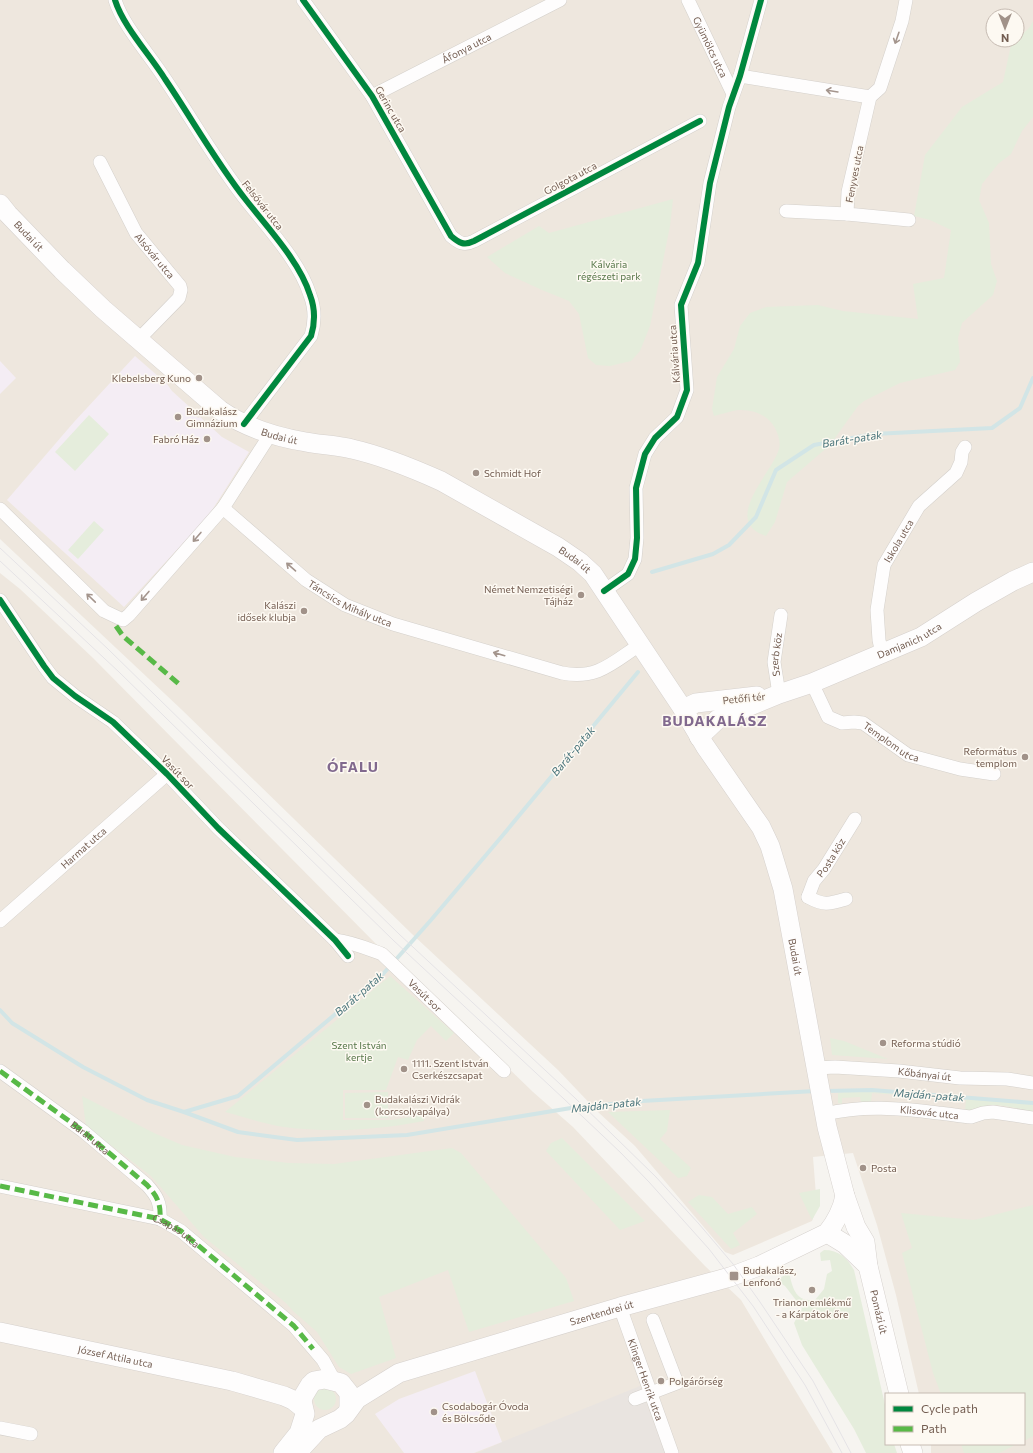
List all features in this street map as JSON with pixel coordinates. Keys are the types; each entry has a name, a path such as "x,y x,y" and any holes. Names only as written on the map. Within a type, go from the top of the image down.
{"main road":[{"name":"Budai út","path":"0,204 62,270 103,308 220,410 233,419 269,433 306,442 352,449 380,456 441,481 574,557 587,568 604,591"},
{"name":"Damjanich utca","path":"779,694 812,683 921,636 976,602 1013,581 1033,572"},
{"path":"604,591 641,644 683,709 699,737"},
{"name":"Petőfi tér","path":"683,709 696,703 779,694"},
{"name":"Petőfi tér","path":"699,737 718,719 779,694"},
{"name":"Budai út","path":"699,737 761,827 774,857 786,901 824,1109 846,1196 856,1227"},
{"path":"834,1233 846,1196"},
{"path":"834,1233 846,1224 856,1227"},
{"name":"Pomázi út","path":"856,1227 865,1242 868,1266 899,1393"},
{"path":"834,1233 868,1266"},
{"name":"Szentendrei út","path":"349,1409 357,1399 399,1372 620,1307 740,1274 834,1233"},
{"name":"József Attila utca","path":"0,1332 232,1380"},
{"path":"232,1380 286,1385 312,1383 325,1378 350,1383 399,1372"},
{"path":"232,1380 293,1400 313,1420 320,1423 330,1424"},
{"path":"296,1453 320,1429 340,1419 349,1409 349,1393 338,1381"},
{"path":"283,1453 299,1433 304,1411 302,1401 312,1383"}],"street":[{"name":"Felsővár utca","path":"115,0 126,22 158,67 236,187 288,255 307,286 313,304 314,321 311,336 244,424"},
{"name":"Gerinc utca","path":"303,0 372,96 451,236"},
{"name":"Áfonya utca","path":"372,96 560,0"},
{"name":"Gyümölcs utca","path":"688,0 733,94"},
{"path":"761,0 740,76 870,97"},
{"name":"Fenyves utca","path":"906,0 902,21 880,88 870,97 848,192 847,214 909,220"},
{"name":"Kálvária utca","path":"604,591 628,574 635,559 637,538 636,488 643,462 655,438 676,417 687,390 681,304 698,263 710,183 733,94 740,76"},
{"name":"Golgota utca","path":"451,236 459,243 467,244 700,121"},
{"name":"Alsóvár utca","path":"100,162 136,233 180,286 181,290 179,298 139,339"},
{"path":"786,211 847,214"},
{"path":"0,509 104,611 123,620 223,508 266,441 269,433"},
{"name":"Iskola utca","path":"882,654 879,640 877,610 884,566 919,506 956,473 965,447"},
{"name":"Táncsics Mihály utca","path":"223,508 306,580 345,605 392,624 575,676 593,673 614,663 641,644"},
{"name":"Vasút sor","path":"0,600 53,678 75,696 113,722 167,774 218,828 335,940 348,956"},
{"name":"Szerb köz","path":"779,694 774,662 781,615"},
{"name":"Templom utca","path":"812,683 828,717 842,723 863,723 908,755 960,769 994,774"},
{"name":"Harmat utca","path":"0,921 167,774"},
{"name":"Posta köz","path":"808,897 814,881 824,869 855,819"},
{"path":"786,901 808,897 817,902 828,904 846,899"},
{"name":"Vasút sor","path":"335,940 360,945 382,954 504,1071"},
{"name":"Kőbányai út","path":"818,1074 835,1067 899,1071 960,1078 1007,1079 1033,1083"},
{"name":"Barát utca","path":"0,1071 83,1131 147,1185 156,1195 161,1209 160,1219"},
{"name":"Klisovác utca","path":"824,1109 890,1109 971,1117 983,1113 993,1112 1033,1118"},
{"name":"Csapás utca","path":"0,1186 160,1219 181,1230 294,1326 323,1360 338,1381"},
{"name":"Klinger Henrik utca","path":"620,1307 672,1453"},
{"path":"635,1399 677,1383 652,1320"},
{"name":"Csapás utca","path":"312,1383 317,1367 313,1350"},
{"path":"0,1428 31,1434"}],"shaded area":[{"path":"0,0 1033,0 1033,1453 931,1453 931,1445 1025,1445 1025,1393 919,1393 896,1295 877,1225 853,1153 813,1157 817,1208 812,1221 733,1255 725,1252 635,1146 598,1112 558,1070 412,934 181,709 0,539"},
{"path":"135,356 167,384 172,391 194,411 194,414 198,418 200,417 222,437 249,452 209,515 124,607 7,500 74,422"},
{"path":"0,361 16,378 0,394"},
{"path":"0,573 20,589 93,658 383,951 415,978 533,1092 573,1127 705,1266 741,1300 833,1453 0,1453"},
{"name":"Csodabogár Óvoda és Bölcsőde","path":"475,1371 502,1442 474,1453 404,1453 375,1414 399,1399"},
{"path":"640,1386 665,1453 478,1453 502,1442"}],"green space":[{"path":"1033,21 1033,117 1022,131 1011,154 998,164 982,184 979,200 989,223 991,264 997,281 993,295 962,323 958,338 960,362 955,370 900,383 864,401 858,406 830,445 787,482 775,522 766,536 753,529 748,519 748,508 779,449 780,446 776,430 772,423 764,416 754,412 738,410 714,416 712,409 717,377 734,349 740,326 750,313 766,307 818,305 843,311 918,319 913,284 944,278 951,230 930,220 914,216 925,155 962,107 1003,82 1010,48 1025,48 1025,32"},
{"name":"Kálvária régészeti park","path":"673,199 670,226 650,326 640,351 631,361 610,366 596,365 588,358 579,314 569,301 505,273 487,257 539,226 549,233"},
{"path":"89,415 109,434 75,471 55,452"},
{"path":"94,521 104,530 78,559 68,550"},
{"name":"Szent István kertje","path":"390,976 454,1033 446,1041 431,1026 417,1040 408,1060 398,1057 386,1090 343,1090 343,1120 392,1120 422,1115 424,1121 389,1127 354,1130 319,1130 277,1126 225,1112"},
{"path":"830,1038 844,1041 888,1059 832,1055"},
{"path":"855,1091 1033,1103 1033,1112 1007,1106 992,1105 965,1111 966,1100 872,1093 871,1102 861,1102 860,1097 842,1098 842,1104 838,1103 838,1093"},
{"name":"Budakalászi Vidrák (korcsolyapálya)","path":"388,1092 388,1118 345,1118 345,1093"},
{"path":"82,1096 154,1133 182,1145 235,1157 289,1163 334,1164 452,1148 461,1153 566,1278 574,1301 469,1332 448,1270 379,1297 396,1358 351,1374 339,1367 317,1332 286,1303 204,1237 151,1176 86,1126"},
{"path":"670,1110 667,1131 660,1139 691,1168 687,1176 678,1178 608,1112"},
{"path":"562,1138 645,1221 620,1230 546,1151 551,1143"},
{"path":"820,1189 820,1206 812,1220 799,1193"},
{"path":"699,1195 712,1197 728,1214 752,1207 757,1214 733,1233 740,1245 731,1249 688,1202"},
{"path":"1033,1205 1033,1436 1025,1440 1025,1393 941,1393 933,1373 902,1253 912,1248 901,1213 974,1220"},
{"path":"824,1250 829,1250 838,1253 854,1270 885,1405 885,1445 894,1445 897,1453 866,1453 854,1429 802,1345 794,1323 802,1308 785,1286 776,1280 789,1273 796,1293 803,1299 815,1300 824,1289 827,1274 832,1271 830,1260 821,1261 820,1253"},
{"path":"325,1388 333,1391 336,1399 333,1407 325,1410 317,1407 314,1399 317,1391"},
{"path":"961,1445 1015,1445 999,1453 964,1453"}],"waterway":[{"name":"Barát-patak","path":"652,572 713,554 729,545 756,517 776,470 814,445 874,434 992,428 1020,408 1033,378"},
{"name":"Barát-patak","path":"0,1010 12,1023 83,1067 147,1100 184,1112 238,1096 383,974 503,835 638,672"},
{"name":"Majdán-patak","path":"826,1091 872,1090 1033,1103"},
{"name":"Majdán-patak","path":"184,1112 238,1132 297,1140 407,1135 571,1108 642,1101 815,1091"}],"tram line":[{"path":"0,548 108,649 399,934 575,1098 656,1177 733,1264 760,1302 813,1381 851,1453"},
{"path":"0,561 119,672 393,940 564,1099 649,1182 709,1249 753,1306 805,1385 842,1453"}],"marked path":[{"path":"116,626 123,636 180,685"},
{"path":"0,1071 83,1131 147,1185 158,1200 160,1219"},
{"path":"0,1186 160,1219 181,1231 294,1326 313,1349"}],"cycle path":[{"path":"115,0 130,30 159,70 224,171 273,233 299,270 312,300 314,316 311,336 244,424"},
{"path":"303,0 372,96 451,236 462,243 474,241 700,121"},
{"path":"604,591 628,574 635,559 637,538 636,488 645,454 655,438 677,417 687,390 681,305 698,263 710,183 729,107 740,76 761,0"},
{"path":"0,600 53,678 75,696 113,722 167,774 218,828 335,940 348,956"}],"place":[{"name":"Klebelsberg Kuno","path":"199,378"},
{"name":"Budakalász Gimnázium","path":"178,417"},
{"name":"Fabró Ház","path":"207,439"},
{"name":"Schmidt Hof","path":"476,473"},
{"name":"Német Nemzetiségi Tájház","path":"581,595"},
{"name":"Kalászi idősek klubja","path":"304,611"},
{"name":"Református templom","path":"1025,757"},
{"name":"Reforma stúdió","path":"883,1043"},
{"name":"1111. Szent István Cserkészcsapat","path":"404,1069"},
{"name":"Budakalászi Vidrák (korcsolyapálya)","path":"367,1105"},
{"name":"Posta","path":"863,1168"},
{"name":"Budakalász, Lenfonó","path":"734,1276"},
{"name":"Trianon emlékmű - a Kárpátok őre","path":"812,1290"},
{"name":"Polgárőrség","path":"661,1381"},
{"name":"Csodabogár Óvoda és Bölcsőde","path":"434,1412"}],"district":[{"name":"BUDAKALÁSZ","path":"715,721"},
{"name":"ÓFALU","path":"353,767"}]}
